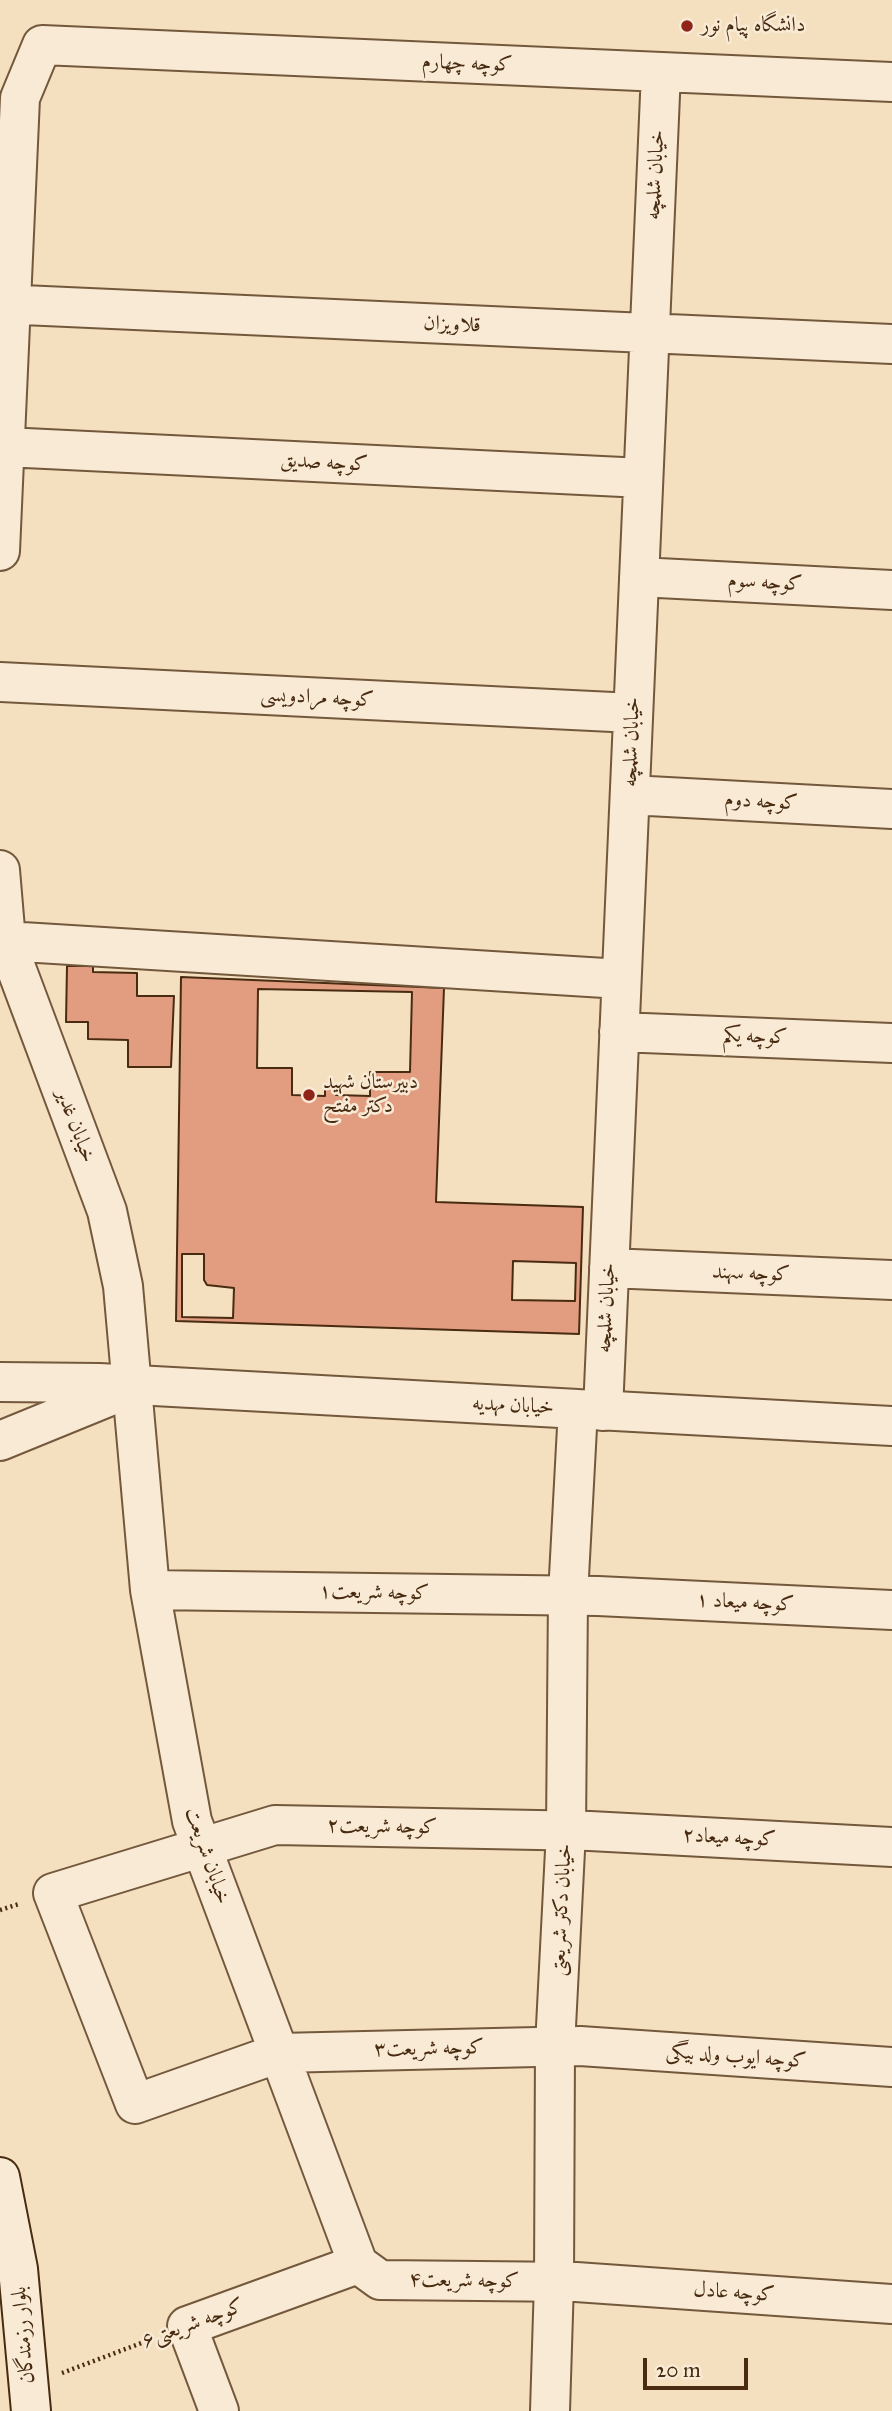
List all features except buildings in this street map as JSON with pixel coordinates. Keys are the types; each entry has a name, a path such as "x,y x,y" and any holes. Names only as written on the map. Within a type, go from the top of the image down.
{"street":[{"name":"کوچه چهارم","path":"10,98 42,45 892,82"},
{"name":"خیابان شلمچه","path":"590,1410 609,1268 661,72"},
{"path":"0,551 5,447 10,98"},
{"name":"قلاویزان","path":"6,304 892,344"},
{"name":"کوچه صدیق","path":"5,447 643,478"},
{"name":"کوچه سوم","path":"639,577 892,590"},
{"name":"کوچه مرادویسی","path":"0,682 633,713"},
{"name":"کوچه دوم","path":"630,795 892,809"},
{"name":"خیابان غدیر","path":"0,870 3,943 107,1211 124,1286 133,1387"},
{"path":"3,943 621,979"},
{"name":"کوچه یکم","path":"619,1032 892,1043"},
{"name":"کوچه سهند","path":"609,1268 892,1280"},
{"name":"خیابان مهدیه","path":"0,1382 99,1383 133,1387 892,1426"},
{"name":"خیابان مهدیه","path":"0,1441 133,1387"},
{"name":"خیابان شریعت","path":"133,1387 150,1590 192,1821 358,2264"},
{"name":"خیابان دکتر شریعتی","path":"550,2411 565,2282 566,1830 583,1596 590,1410"},
{"name":"کوچه شریعت۱","path":"150,1590 583,1596"},
{"name":"کوچه میعاد ۱","path":"583,1596 892,1610"},
{"name":"کوچه شریعت۲","path":"279,2053 135,2104 53,1893 275,1825 566,1830"},
{"name":"کوچه میعاد۲","path":"566,1830 892,1847"},
{"name":"کوچه شریعت۳","path":"279,2053 567,2046"},
{"name":"کوچه ایوب ولد بیگی","path":"567,2046 892,2067"},
{"name":"بلوار رزمندگان","path":"0,2178 18,2269 30,2398"},
{"name":"کوچه شریعت۴","path":"358,2264 380,2280 565,2282"},
{"name":"کوچه شریعتی۶","path":"187,2326 358,2264"},
{"name":"کوچه عادل","path":"565,2282 892,2304"},
{"path":"187,2326 219,2411"}],"path":[{"name":"کوچه شریعتی۶","path":"30,2398 187,2326"}],"place":[{"name":"دانشگاه پیام نور","path":"687,26"},
{"name":"دبیرستان شهید دکتر مفتح","path":"309,1095"}]}
